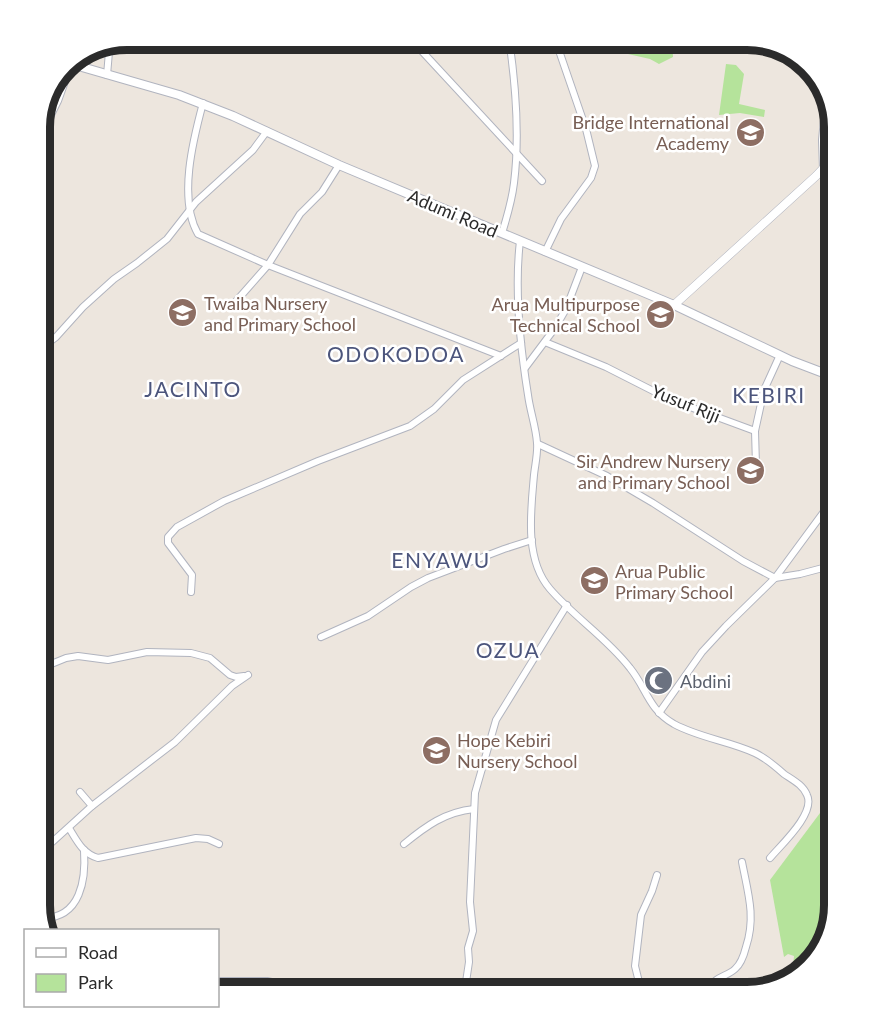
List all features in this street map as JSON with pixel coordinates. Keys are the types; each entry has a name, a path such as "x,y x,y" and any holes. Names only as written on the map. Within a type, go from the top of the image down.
{"main road":[{"name":"Adumi Road","path":"79,67 203,103 339,165 674,305 780,355 824,373"}],"street":[{"path":"420,49 542,181"},
{"path":"502,233 514,186 517,155 517,109 510,50"},
{"path":"545,252 561,219 591,178 595,166 586,129 559,50"},
{"path":"108,75 109,52"},
{"path":"51,115 65,81"},
{"path":"203,103 192,142 190,210 198,234 268,266 501,356"},
{"path":"674,305 823,170 824,124"},
{"path":"50,342 114,279 167,239 190,210 253,150 267,131"},
{"path":"231,307 268,266 300,214 322,192 339,165"},
{"path":"520,241 517,266 521,343 528,396 538,444 534,477 532,540 537,566 548,587 631,668 658,713 675,724 699,734 758,754 801,786 808,795 809,801 805,816 770,858"},
{"path":"525,369 566,309 582,267"},
{"name":"Yusuf Riji","path":"545,342 606,367 671,400 755,431"},
{"path":"191,592 192,575 168,543 168,537 177,527 257,486 410,426 434,409 462,380 521,343"},
{"path":"756,465 755,431 764,390 780,355"},
{"path":"538,444 607,476 743,561 775,578 824,568"},
{"path":"658,713 702,652 775,578 824,512"},
{"path":"321,637 368,616 428,578 532,540"},
{"path":"466,982 469,962 468,948 473,932 470,902 474,809 478,778 496,720 567,605"},
{"path":"49,665 78,656 108,660 147,652 190,652 210,658 230,675 236,677 248,675 232,686 160,755 92,806 49,845"},
{"path":"80,792 92,806"},
{"path":"404,844 435,820 449,814 474,809"},
{"path":"69,828 90,856 107,858 145,847 188,839 208,839 219,843"},
{"path":"51,918 62,915 79,895 84,880 84,850"},
{"path":"715,982 736,968 743,957 750,937 749,891 742,862"},
{"path":"639,982 635,966 641,915 657,875"},
{"path":"219,981 266,982"}],"green space":[{"path":"627,50 673,50 673,57 659,64 650,59 628,54"},
{"path":"726,64 736,65 744,74 739,104 765,110 764,117 740,113 719,115"},
{"path":"824,812 822,919 816,938 808,951 793,966 794,956 788,954 784,957 770,880 820,813"}],"place":[{"name":"Bridge International Academy","path":"750,132"},
{"name":"Twaiba Nursery and Primary School","path":"183,313"},
{"name":"Arua Multipurpose Technical School","path":"661,314"},
{"name":"Sir Andrew Nursery and Primary School","path":"751,471"},
{"name":"Arua Public Primary School","path":"594,581"},
{"name":"Abdini","path":"659,681"},
{"name":"Hope Kebiri Nursery School","path":"436,750"}],"district":[{"name":"ODOKODOA","path":"396,353"},
{"name":"JACINTO","path":"193,388"},
{"name":"KEBIRI","path":"769,394"},
{"name":"ENYAWU","path":"441,559"},
{"name":"OZUA","path":"508,649"}]}
